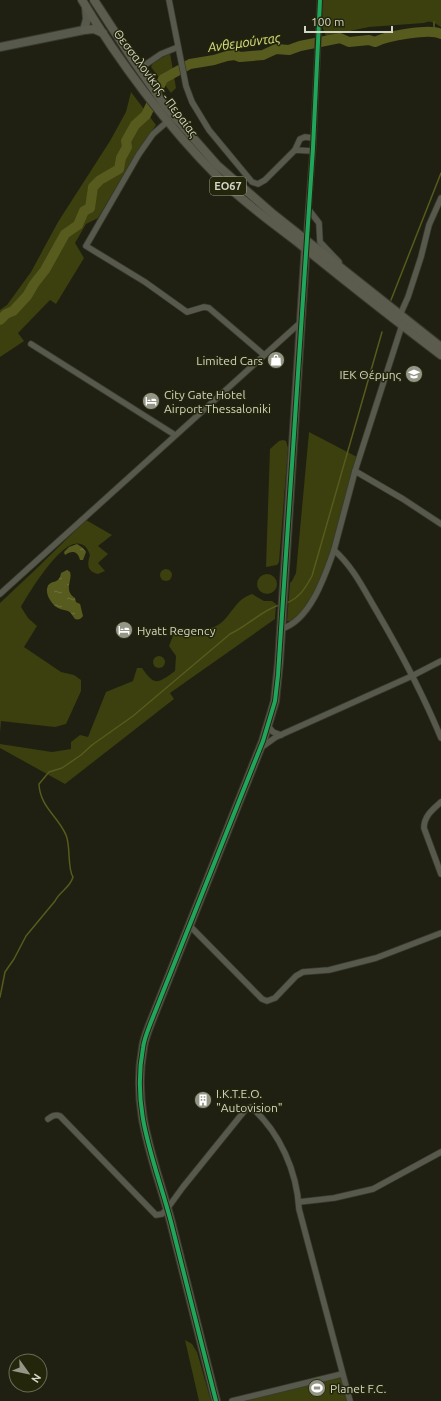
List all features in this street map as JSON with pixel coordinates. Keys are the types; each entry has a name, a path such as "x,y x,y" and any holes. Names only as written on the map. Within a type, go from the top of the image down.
{"main road":[{"name":"Θεσσαλονίκης - Περαίας","path":"94,0 139,69 143,82"},
{"name":"Θεσσαλονίκης - Περαίας","path":"84,2 103,33 163,109 217,166 306,241 377,297 398,318 441,355"},
{"path":"84,30 94,29 103,33"},
{"name":"Θεσσαλονίκης - Περαίας","path":"163,109 168,121 224,183 379,308 398,318 441,347"}],"street":[{"path":"169,0 186,86 192,102 200,118 252,182 258,184 265,180 295,150 300,139 305,137 313,138"},
{"path":"216,1401 167,1209 145,1136 140,1097 140,1065 143,1046 151,1022 260,748 275,701 282,618 306,249 318,60 320,0"},
{"path":"0,47 84,30 87,19 84,2"},
{"path":"139,69 161,54 178,47"},
{"path":"168,121 153,134 139,154 86,246 145,282 187,312 204,307 209,308 264,355"},
{"path":"295,150 312,151"},
{"path":"281,629 292,624 308,608 328,569 398,318 408,297 421,257 429,225 441,198"},
{"path":"308,210 319,223 320,242 362,285"},
{"path":"0,594 301,321"},
{"path":"31,344 174,435"},
{"path":"355,471 403,499 441,524"},
{"path":"334,550 350,566 390,635 422,694 441,738"},
{"path":"260,748 271,739 281,734 412,676 441,661"},
{"path":"268,726 273,732 281,734"},
{"path":"441,802 432,810 425,820 424,828 441,874"},
{"path":"189,926 262,999 267,1001 275,998 296,976 303,972 329,970 376,958 441,933"},
{"path":"48,1119 52,1116 60,1116 156,1215 162,1214 167,1209 183,1187 246,1110 251,1107 259,1114 278,1138 290,1165 297,1190 299,1209 350,1401"},
{"path":"299,1202 334,1198 373,1188 441,1152"},
{"path":"232,1401 342,1374"}],"shaded area":[{"path":"323,0 441,0 441,27 435,23 429,22 369,27 326,36 323,29"},
{"path":"170,53 176,88 171,93 151,67 153,63"},
{"path":"131,92 156,125 137,152 98,218 86,224 75,243 84,258 56,304 50,300 18,333 24,341 0,357 0,310 7,305 31,272 58,222 110,141 126,112"},
{"path":"309,432 357,457 326,567 307,607 295,621 287,621 290,583 296,573"},
{"path":"279,441 286,441 288,448 279,562 277,565 266,567 270,449"},
{"path":"86,520 112,535 98,546 108,554 98,563 105,571 98,574 94,573 89,567 88,562 90,555 84,545 73,544 64,549 47,568 38,579 21,607 28,618 37,626 24,647 61,672 74,675 81,680 81,691 66,724 55,727 1,721 0,733 0,603"},
{"path":"164,569 168,569 172,575 168,581 164,581 160,577 160,573"},
{"path":"267,574 274,577 277,584 274,591 267,594 260,591 257,584 260,577"},
{"path":"252,594 264,601 272,601 276,604 275,619 170,693 174,699 65,784 0,748 0,744 52,752 71,749 71,742 80,735 88,737 106,692 133,681 137,668 142,668 150,678 157,681 175,671 176,656 169,646 176,628 200,629 214,627 224,620 236,605"},
{"path":"157,656 161,656 165,662 161,668 157,668 153,664 153,660"},
{"path":"185,1340 192,1344 197,1352 211,1401 199,1401"},
{"name":"Planet F.C.","path":"341,1376 347,1401 238,1401"}],"water":[{"path":"77,544 86,552 83,560 80,560 78,555 74,552 70,552 65,555 64,552 69,547"},
{"path":"67,570 71,575 69,588 71,595 75,598 76,602 80,604 83,616 81,619 75,619 70,612 56,606 51,602 47,592 48,586 57,581 61,573"}],"waterway":[{"path":"434,22 434,29 437,32"},
{"name":"Ανθεμούντας","path":"0,320 6,314 13,311 27,296 45,270 65,234 78,225 84,211 90,208 93,187 100,180 119,169 121,158 127,147 126,141 135,125 146,115 163,79 190,64 227,56 235,55 240,57 263,55 276,49 289,50 300,46 340,38 349,42 369,40 375,42 389,37 419,32 436,32 441,34"},
{"path":"391,300 441,173"},
{"path":"286,603 298,596 312,576 382,332"},
{"path":"0,997 5,972 14,959 26,936 70,884 73,877 70,868 66,835 63,828 46,805 40,792 39,784 49,772 62,768 133,716 230,634 265,611 279,605"}],"cycle path":[{"path":"216,1401 171,1222 146,1136 140,1094 140,1071 147,1031 263,741 275,701 278,675 313,148 320,0"}],"place":[{"name":"Limited Cars","path":"276,360"},
{"name":"ΙΕΚ Θέρμης","path":"414,374"},
{"name":"City Gate Hotel Airport Thessaloniki","path":"151,401"},
{"name":"Hyatt Regency","path":"124,630"},
{"name":"I.Κ.Τ.Ε.Ο. \"Autovision\"","path":"203,1100"},
{"name":"Planet F.C.","path":"317,1388"}]}
